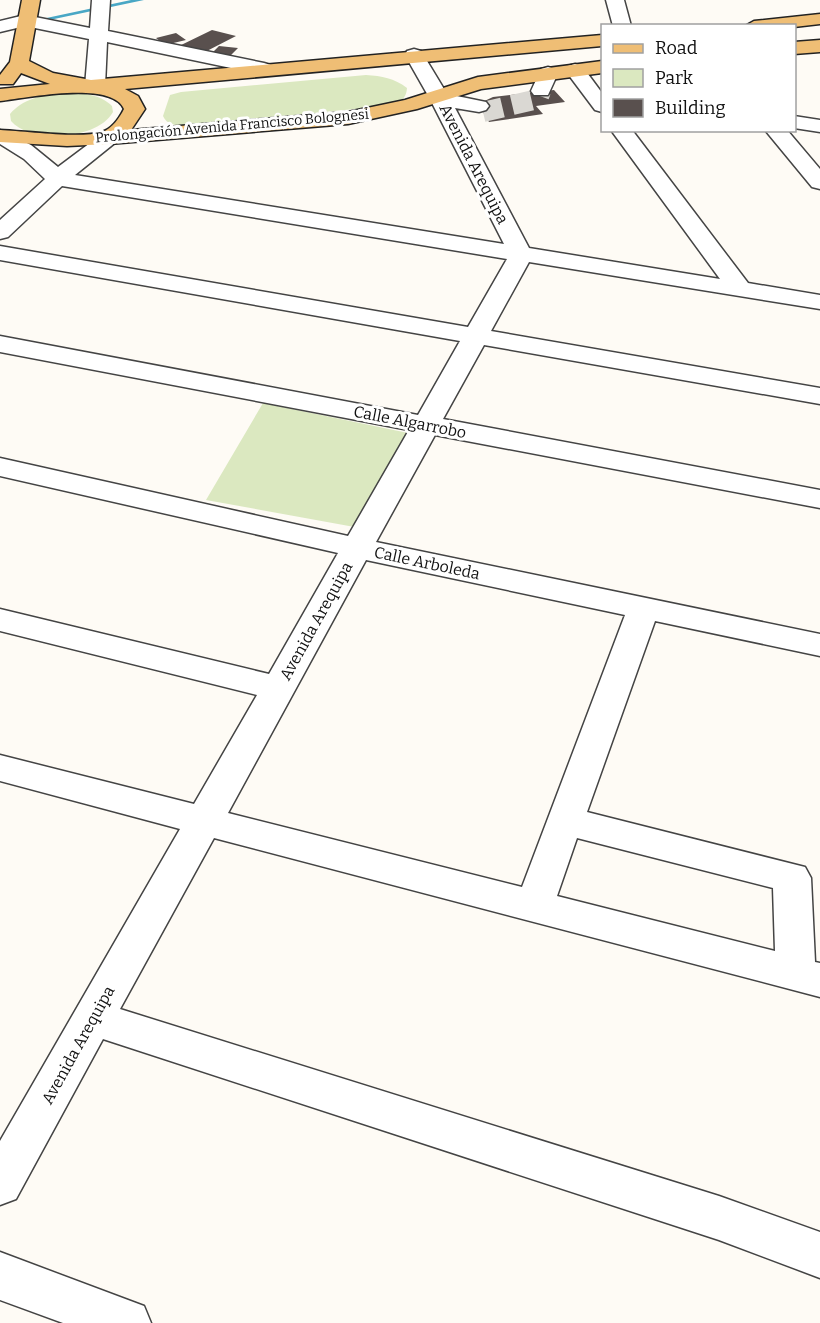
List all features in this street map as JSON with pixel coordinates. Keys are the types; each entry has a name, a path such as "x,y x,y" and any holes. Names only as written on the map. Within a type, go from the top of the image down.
{"main road":[{"path":"0,89 19,63 31,0"},
{"path":"772,24 820,19"},
{"path":"0,95 414,55 601,40"},
{"path":"796,48 820,46"},
{"path":"19,63 31,72 50,79 116,90 126,96 133,104 134,113 129,122 109,138"},
{"name":"Prolongación Avenida Francisco Bolognesi","path":"0,136 67,140 109,138 348,118 464,103 498,79 544,82 575,69 601,67"}],"street":[{"path":"615,0 621,24"},
{"path":"95,86 101,5"},
{"path":"0,27 26,20 264,69"},
{"path":"144,81 174,51"},
{"name":"Avenida Arequipa","path":"0,1184 521,255 464,103 414,55"},
{"path":"575,69 600,101"},
{"path":"796,122 820,126"},
{"path":"622,132 740,289"},
{"path":"777,132 820,182"},
{"path":"0,136 23,148 43,163 49,187"},
{"path":"0,232 49,187 109,138"},
{"path":"0,200 49,187 521,255 820,302"},
{"path":"0,253 476,334 820,396"},
{"name":"Calle Algarrobo","path":"0,344 820,499"},
{"name":"Calle Arboleda","path":"0,467 357,548 643,610 820,645"},
{"path":"534,906 643,610"},
{"path":"0,620 278,688"},
{"path":"0,768 808,977 792,878 565,820"},
{"path":"93,1018 708,1214 820,1255"},
{"path":"0,1276 127,1323"}],"green space":[{"path":"366,75 397,82 407,88 405,96 397,103 385,106 184,126 169,123 163,116 170,95 181,92"},
{"path":"58,93 80,93 100,98 112,106 113,112 105,121 93,128 63,136 33,133 20,128 11,121 10,114 20,105 38,97"},
{"path":"263,403 413,434 360,528 206,500"}],"building":[{"path":"212,30 236,36 201,54 177,47"},
{"path":"176,33 186,40 165,45 156,38"},
{"path":"219,46 238,48 229,57 210,55"},
{"path":"554,90 565,102 536,106 543,114 489,122 478,104 493,97"}],"waterway":[{"path":"40,20 141,0"}],"tunnel":[{"path":"483,112 538,99 541,91"}]}
